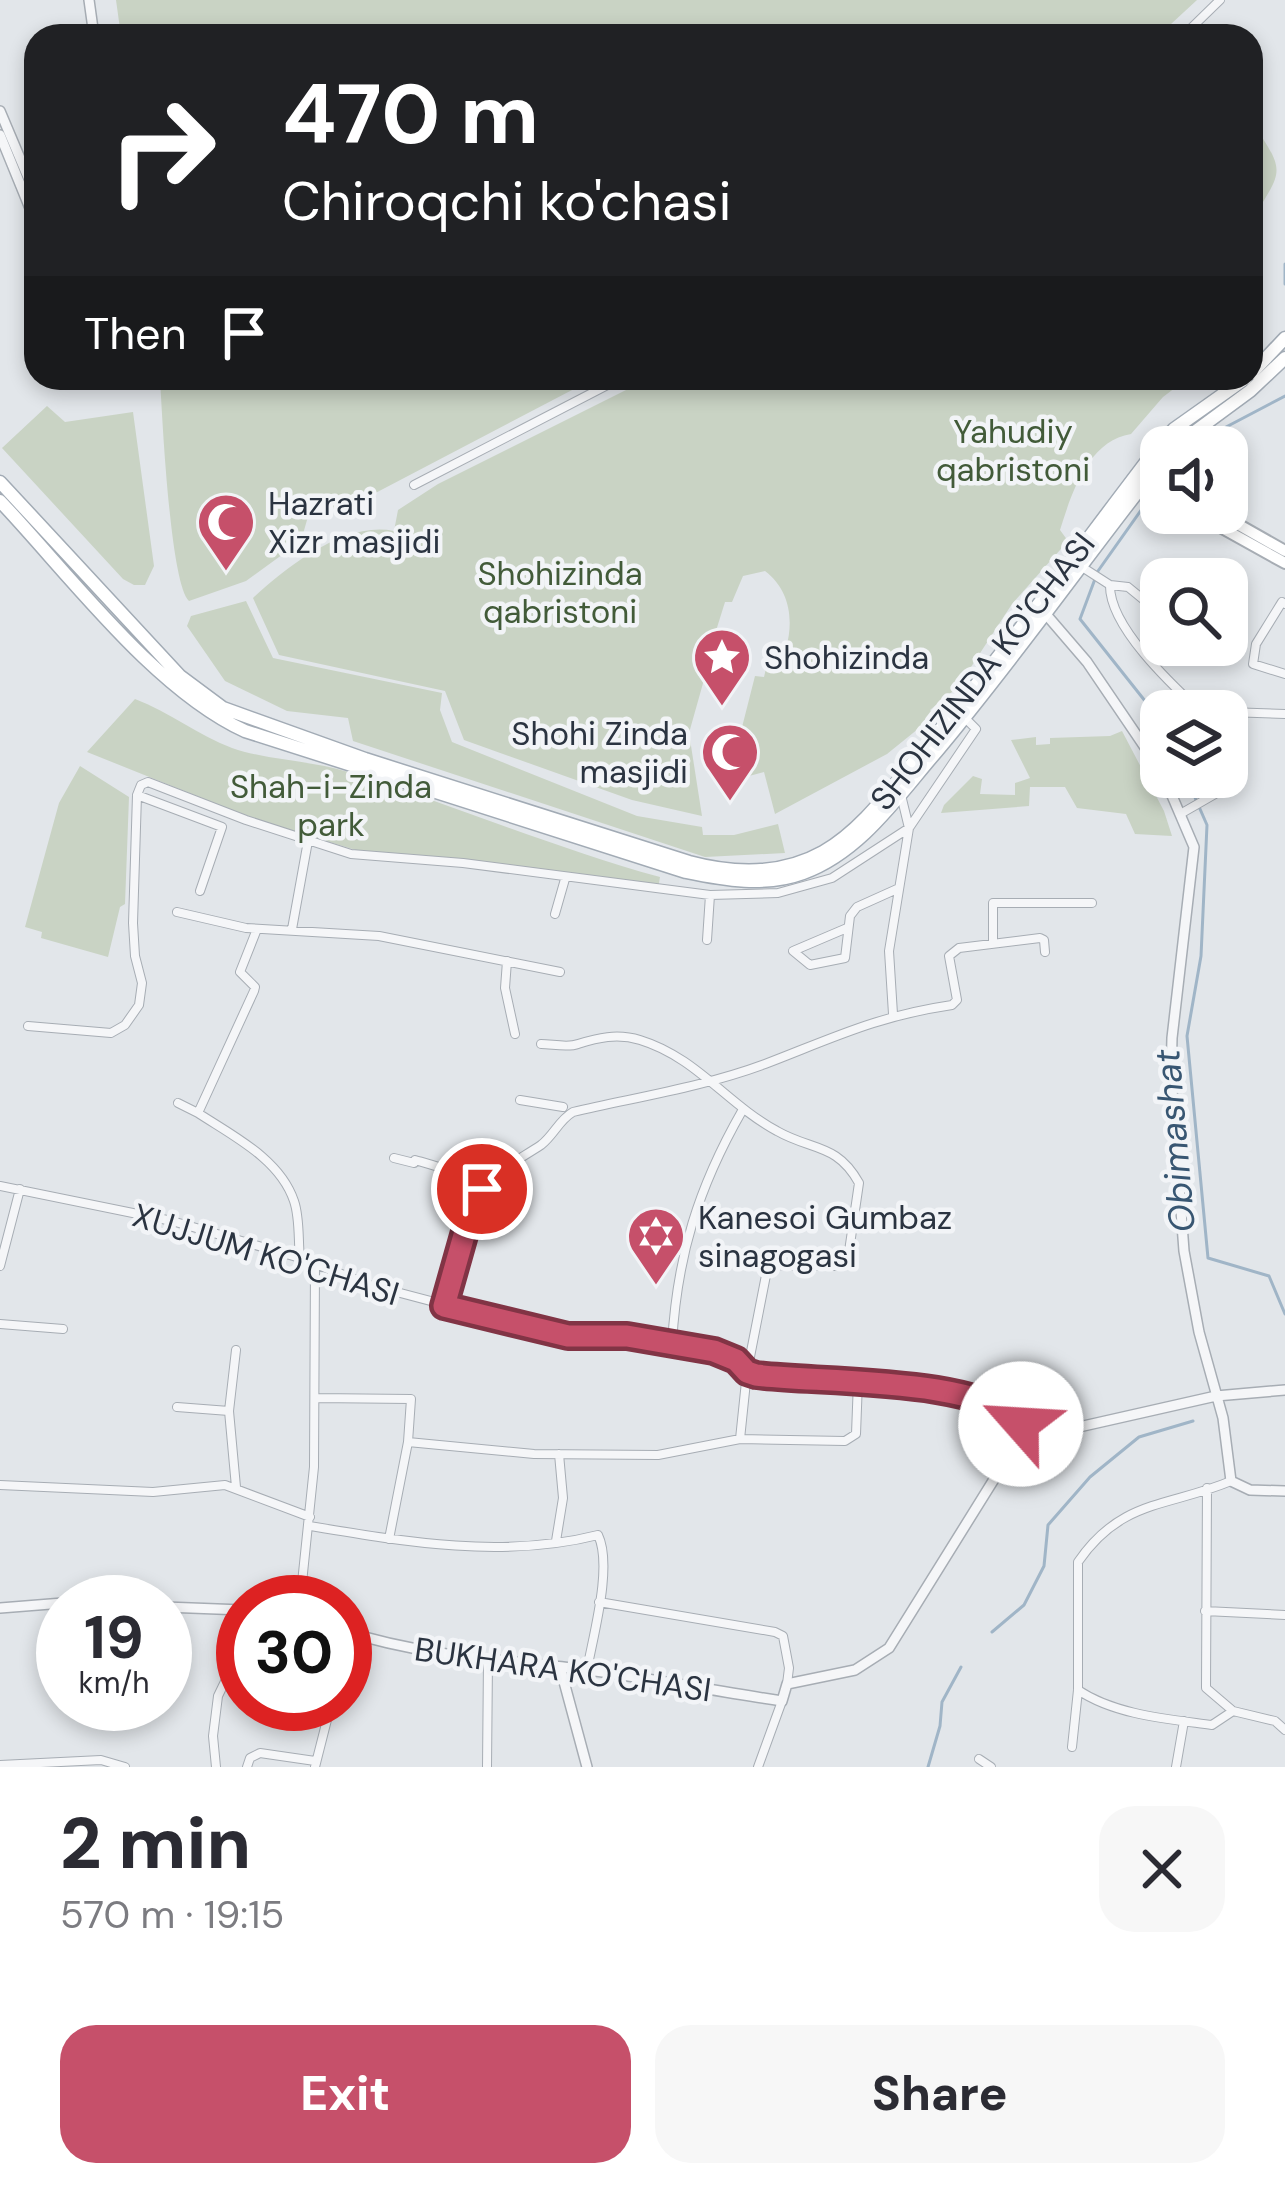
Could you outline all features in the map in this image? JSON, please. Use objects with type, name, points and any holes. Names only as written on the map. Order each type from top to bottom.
[{"type":"main road","name":"SHOHIZINDA KO'CHASI","points":[[1263,361],[1285,338]]},
{"type":"main road","points":[[1263,379],[1285,358]]},
{"type":"main road","name":"SHOHIZINDA KO'CHASI","points":[[0,501],[174,686],[218,718],[245,731],[686,872],[729,880],[775,880],[818,866],[855,842],[900,794],[964,718],[1174,430],[1229,390]]},
{"type":"main road","points":[[1202,426],[1251,390]]},
{"type":"main road","name":"SHOHIZINDA KO'CHASI","points":[[0,482],[180,676],[223,708],[364,759],[714,868],[766,870],[791,866],[848,834],[1041,609],[1086,570],[1140,480]]},
{"type":"main road","points":[[1136,484],[1140,485]]},
{"type":"main road","points":[[1136,484],[1140,487]]},
{"type":"main road","points":[[1248,530],[1285,550]]},
{"type":"main road","points":[[1233,534],[1285,563]]},
{"type":"street","points":[[1196,24],[1220,0]]},
{"type":"street","points":[[0,112],[24,168]]},
{"type":"street","points":[[0,135],[24,194]]},
{"type":"street","points":[[414,485],[598,390]]},
{"type":"street","points":[[1086,570],[1140,597]]},
{"type":"street","points":[[1107,584],[1117,614],[1178,690]]},
{"type":"street","points":[[1285,604],[1282,602],[1256,644],[1252,664],[1285,674]]},
{"type":"street","points":[[1041,609],[1088,662],[1140,741]]},
{"type":"street","points":[[1248,713],[1285,714]]},
{"type":"street","points":[[28,1026],[111,1033],[139,1006],[142,983],[134,956],[133,923],[141,784],[148,782],[351,854],[463,863],[710,895],[778,893],[832,878],[909,828],[976,729],[964,718]]},
{"type":"street","points":[[938,749],[955,760]]},
{"type":"street","points":[[893,1014],[889,951],[909,828],[900,794]]},
{"type":"street","points":[[137,795],[220,824],[222,830],[200,892]]},
{"type":"street","points":[[1174,798],[1194,847],[1171,1077],[1184,1251],[1231,1480]]},
{"type":"street","points":[[1182,813],[1208,798]]},
{"type":"street","points":[[292,929],[308,841]]},
{"type":"street","points":[[555,914],[565,879]]},
{"type":"street","points":[[847,928],[794,951],[810,965],[840,961],[849,954],[847,928],[857,907],[898,888]]},
{"type":"street","points":[[707,940],[710,895]]},
{"type":"street","points":[[993,943],[993,903],[1092,904]]},
{"type":"street","points":[[178,912],[257,929],[379,936],[560,972]]},
{"type":"street","points":[[198,1113],[254,992],[240,972],[257,929]]},
{"type":"street","points":[[444,1306],[470,1214],[482,1189],[492,1177],[545,1142],[573,1112],[763,1064],[893,1014],[956,1003],[949,956],[959,948],[1040,938],[1045,952]]},
{"type":"street","points":[[508,961],[505,988],[515,1034]]},
{"type":"street","points":[[541,1044],[574,1045],[607,1036],[639,1040],[680,1057],[711,1078],[742,1111],[791,1139],[841,1156],[859,1183],[848,1258],[836,1266],[768,1265],[747,1372],[740,1439]]},
{"type":"street","points":[[520,1100],[563,1106]]},
{"type":"street","points":[[178,1103],[235,1135],[285,1181],[296,1204],[299,1258]]},
{"type":"street","points":[[672,1344],[696,1208],[713,1160],[742,1111]]},
{"type":"street","points":[[394,1158],[418,1160],[470,1178],[482,1189]]},
{"type":"street","name":"XUJJUM KO'CHASI","points":[[0,1186],[172,1221],[444,1306],[568,1336],[627,1336],[714,1351],[736,1360],[747,1372],[910,1387],[1009,1410],[1026,1438]]},
{"type":"street","points":[[0,1266],[20,1189]]},
{"type":"street","points":[[303,1575],[315,1398],[315,1266]]},
{"type":"street","points":[[0,1324],[63,1329]]},
{"type":"street","points":[[236,1350],[229,1411],[236,1487]]},
{"type":"street","points":[[408,1442],[559,1454],[664,1454],[740,1439],[853,1439],[858,1381]]},
{"type":"street","points":[[787,1684],[855,1670],[890,1648],[1006,1460],[1026,1438],[1216,1396],[1285,1390]]},
{"type":"street","points":[[315,1398],[411,1399],[408,1442],[389,1539]]},
{"type":"street","points":[[177,1407],[229,1411]]},
{"type":"street","points":[[556,1541],[563,1498],[559,1454]]},
{"type":"street","points":[[1072,1747],[1078,1690],[1078,1562],[1126,1514],[1231,1480],[1250,1490],[1285,1491]]},
{"type":"street","points":[[0,1485],[153,1492],[236,1487],[310,1522],[389,1539],[480,1547],[548,1546],[556,1541],[600,1538],[599,1603],[587,1670]]},
{"type":"street","points":[[1207,1488],[1204,1684],[1233,1711],[1275,1721],[1285,1730]]},
{"type":"street","points":[[599,1603],[783,1636],[787,1684],[758,1767]]},
{"type":"street","points":[[0,1608],[36,1606]]},
{"type":"street","points":[[1205,1611],[1285,1615]]},
{"type":"street","name":"BUKHARA KO'CHASI","points":[[372,1640],[782,1700]]},
{"type":"street","points":[[487,1767],[488,1660]]},
{"type":"street","points":[[560,1667],[587,1767]]},
{"type":"street","points":[[1078,1690],[1094,1701],[1184,1721],[1212,1724],[1233,1711]]},
{"type":"street","points":[[216,1712],[216,1767]]},
{"type":"street","points":[[1176,1767],[1184,1721]]},
{"type":"street","points":[[247,1767],[250,1757],[260,1753],[315,1764],[324,1731]]},
{"type":"street","points":[[979,1759],[991,1767]]},
{"type":"street","points":[[0,1765],[101,1760],[125,1767]]},
{"type":"green space","points":[[116,0],[1197,0],[1171,24],[119,24]]},
{"type":"green space","points":[[1263,140],[1275,161],[1263,201]]},
{"type":"green space","points":[[161,390],[572,390],[343,510],[309,513],[301,541],[246,581],[189,601],[177,564]]},
{"type":"green space","name":"Shohizinda qabristoni","points":[[626,390],[1172,390],[1131,434],[1093,457],[1076,485],[1060,530],[1068,541],[1012,604],[958,687],[930,710],[934,716],[887,754],[775,814],[764,772],[749,776],[738,743],[755,676],[764,677],[770,652],[777,654],[779,647],[786,648],[788,637],[785,596],[765,571],[743,576],[732,602],[725,602],[715,634],[707,639],[704,654],[709,662],[689,733],[702,816],[632,800],[464,740],[445,691],[279,655],[253,598],[337,539],[375,530],[394,531],[398,510],[438,484]]},
{"type":"green space","points":[[47,406],[65,422],[133,412],[154,566],[145,585],[123,579],[2,448]]},
{"type":"green space","points":[[246,601],[273,658],[442,693],[440,710],[452,742],[637,816],[702,827],[703,835],[734,835],[778,824],[785,853],[705,857],[353,741],[348,718],[287,711],[225,681],[187,626],[191,616]]},
{"type":"green space","name":"Shah-i-Zinda park","points":[[135,699],[232,748],[334,768],[387,785],[660,877],[658,889],[359,851],[254,819],[87,752]]},
{"type":"green space","points":[[1122,731],[1140,765],[1140,798],[1157,798],[1172,836],[1135,834],[1126,814],[1077,808],[1065,787],[1030,787],[1029,806],[941,813],[973,776],[982,779],[980,794],[1015,795],[1015,783],[1030,778],[1011,740],[1036,737],[1036,745],[1050,744],[1050,738],[1110,736]]},
{"type":"green space","points":[[80,766],[129,797],[125,904],[120,907],[108,957],[41,938],[42,932],[25,927],[59,803]]},
{"type":"waterway","name":"Obimashat","points":[[1285,264],[1285,284]]},
{"type":"waterway","name":"Obimashat","points":[[1228,426],[1285,396]]},
{"type":"waterway","name":"Obimashat","points":[[1140,512],[1098,571],[1080,619],[1140,695]]},
{"type":"waterway","name":"Obimashat","points":[[1195,798],[1207,825],[1201,956],[1187,1036],[1208,1258],[1269,1276],[1285,1314]]},
{"type":"waterway","points":[[992,1632],[1024,1605],[1044,1566],[1048,1525],[1090,1477],[1139,1437],[1193,1421]]},
{"type":"waterway","points":[[928,1767],[942,1702],[961,1667]]},
{"type":"place","name":"Hazrati Xizr masjidi","points":[[226,573]]},
{"type":"place","name":"Shohizinda","points":[[722,708]]},
{"type":"place","name":"Shohi Zinda masjidi","points":[[730,803]]},
{"type":"place","name":"Kanesoi Gumbaz sinagogasi","points":[[656,1287]]},
{"type":"route","points":[[482,1189],[470,1214],[444,1306],[568,1336],[627,1336],[714,1351],[756,1375],[858,1381],[978,1400],[1009,1410],[1021,1424]]},
{"type":"park label","name":"Yahudiy qabristoni","points":[[1013,450]]}]
